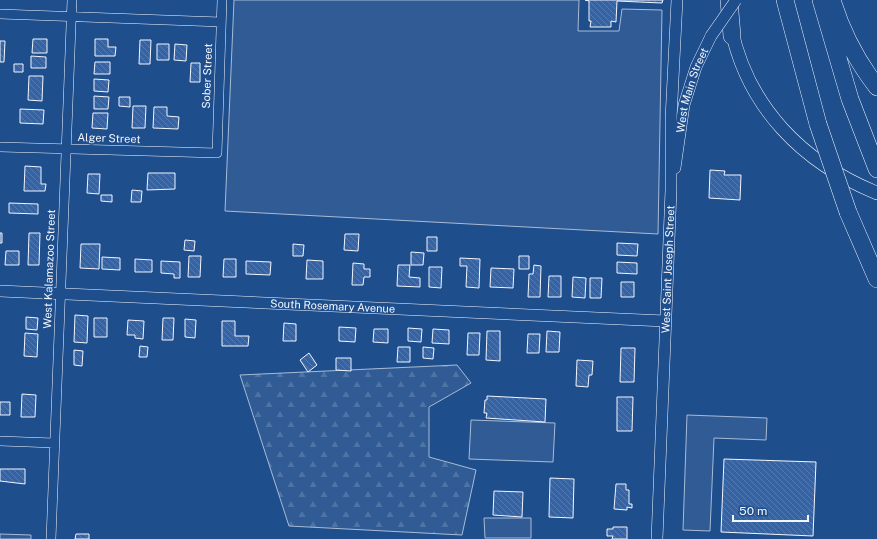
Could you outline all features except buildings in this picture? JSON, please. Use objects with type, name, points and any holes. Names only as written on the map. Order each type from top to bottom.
[{"type":"highway","points":[[729,0],[732,36]]},
{"type":"highway","points":[[785,0],[818,124],[848,212],[877,279]]},
{"type":"highway","points":[[821,0],[839,66],[877,169]]},
{"type":"highway","points":[[832,0],[843,32],[852,51],[877,87]]},
{"type":"main road","points":[[725,0],[732,36],[740,61],[752,87],[766,109],[786,134],[811,157],[848,179],[877,193]]},
{"type":"street","name":"West Kalamazoo Street","points":[[51,539],[72,0]]},
{"type":"street","name":"Sober Street","points":[[217,153],[222,0]]},
{"type":"street","name":"West Saint Joseph Street","points":[[656,539],[671,190],[671,119],[677,0]]},
{"type":"street","name":"West Main Street","points":[[671,190],[684,105],[696,67],[711,36],[736,0]]},
{"type":"street","points":[[0,14],[221,22]]},
{"type":"street","name":"Alger Street","points":[[0,147],[217,153]]},
{"type":"street","name":"South Rosemary Avenue","points":[[0,291],[665,321]]},
{"type":"street","points":[[0,441],[54,443]]},
{"type":"green space","points":[[457,365],[471,383],[429,407],[429,457],[476,470],[462,535],[289,526],[240,375]]},
{"type":"shaded area","points":[[234,0],[579,0],[578,31],[619,31],[622,9],[662,10],[658,234],[225,211]]},
{"type":"shaded area","points":[[687,415],[767,418],[766,440],[714,438],[710,531],[683,530]]},
{"type":"shaded area","points":[[471,420],[555,423],[553,462],[469,459]]},
{"type":"shaded area","points":[[484,518],[531,518],[531,538],[485,538]]},
{"type":"shaded area","points":[[0,534],[31,535],[31,539],[0,539]]}]
